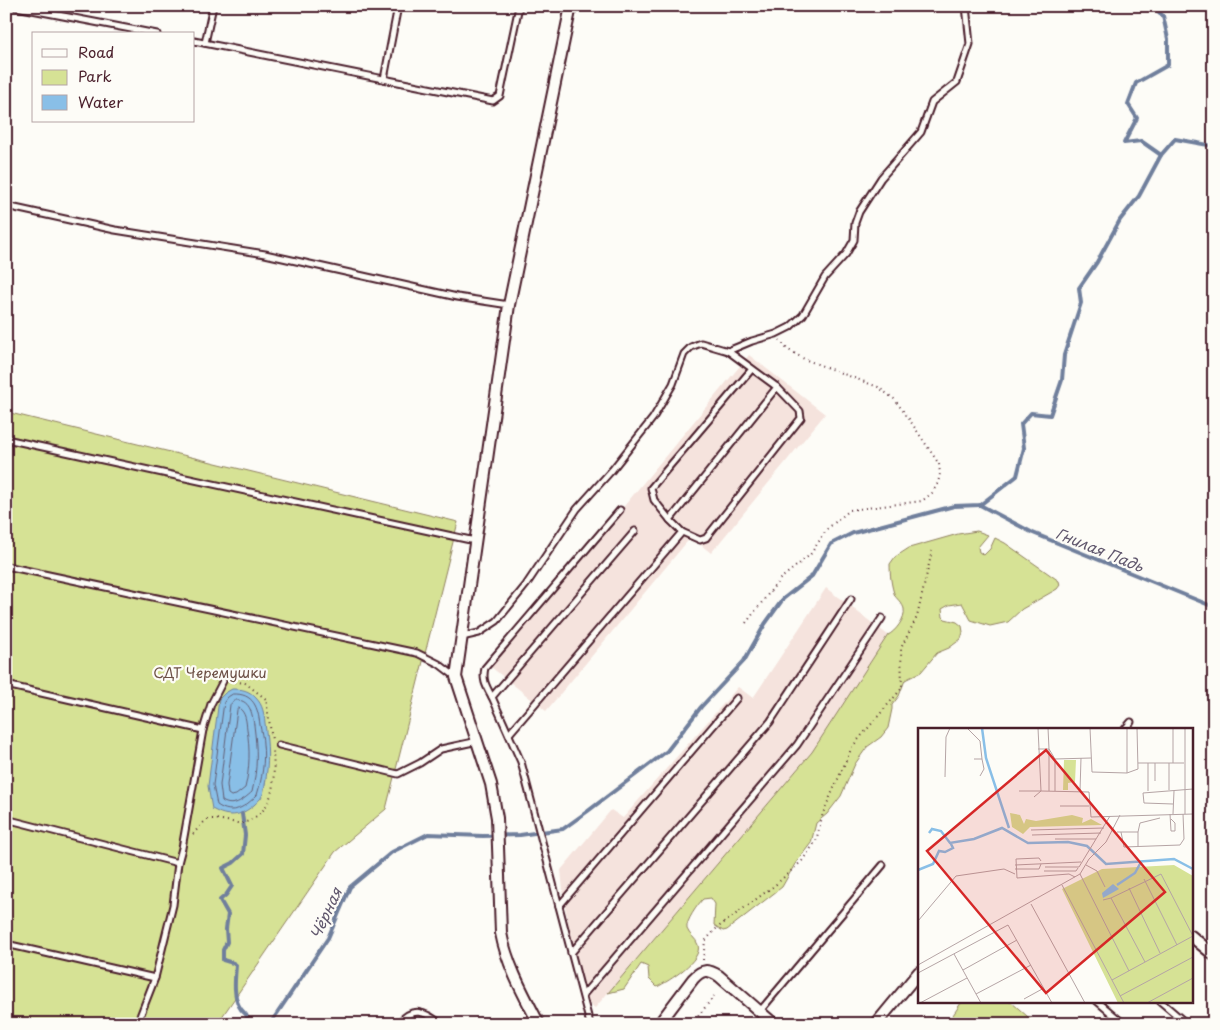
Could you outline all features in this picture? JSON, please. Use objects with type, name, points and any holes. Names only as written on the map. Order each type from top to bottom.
[{"type":"street","points":[[539,1024],[517,981],[502,942],[500,933],[497,818],[492,784],[456,677],[510,305],[572,6]]},
{"type":"street","points":[[1192,937],[1214,954]]},
{"type":"street","points":[[659,1024],[693,979],[705,971],[713,972],[719,976],[774,1024]]},
{"type":"street","points":[[876,1024],[918,973]]},
{"type":"lane","points":[[11,6],[147,32]]},
{"type":"lane","points":[[205,43],[213,6]]},
{"type":"lane","points":[[384,79],[398,6]]},
{"type":"lane","points":[[195,40],[493,101],[500,96],[519,6]]},
{"type":"lane","points":[[728,351],[790,327],[803,315],[825,277],[846,254],[854,240],[855,223],[859,212],[882,178],[921,132],[932,102],[957,82],[970,44],[966,6]]},
{"type":"lane","points":[[6,206],[115,230],[265,254],[457,297],[510,305]]},
{"type":"lane","points":[[462,637],[479,633],[497,621],[526,585],[577,509],[612,470],[654,418],[673,384],[684,354],[692,347],[701,343],[728,351],[777,387],[800,411],[801,418],[706,538],[700,540],[682,532],[654,500],[651,488],[752,369]]},
{"type":"lane","points":[[670,520],[777,387]]},
{"type":"lane","points":[[6,439],[475,541]]},
{"type":"lane","points":[[590,1024],[521,762],[484,682],[483,675],[485,668],[620,510]]},
{"type":"lane","points":[[492,697],[636,531]]},
{"type":"lane","points":[[509,734],[682,532]]},
{"type":"lane","points":[[6,566],[416,653],[439,664],[456,677]]},
{"type":"lane","points":[[572,953],[770,722],[851,599]]},
{"type":"lane","points":[[583,995],[797,745],[882,618]]},
{"type":"lane","points":[[137,1024],[154,978],[173,905],[178,863],[203,730],[211,704],[223,680]]},
{"type":"lane","points":[[6,685],[203,730]]},
{"type":"lane","points":[[559,906],[737,698]]},
{"type":"lane","points":[[1126,728],[1131,722]]},
{"type":"lane","points":[[279,746],[398,774],[420,763],[441,749],[478,741]]},
{"type":"lane","points":[[6,819],[178,863]]},
{"type":"lane","points":[[760,1011],[883,865]]},
{"type":"lane","points":[[6,944],[154,978]]},
{"type":"lane","points":[[1098,1002],[1124,1024]]},
{"type":"lane","points":[[1161,1002],[1186,1024]]},
{"type":"lane","points":[[398,1024],[403,1017],[415,1012],[424,1012],[441,1024]]},
{"type":"path","points":[[746,623],[779,580],[810,555],[827,529],[850,510],[922,501],[932,493],[938,483],[940,474],[939,464],[894,400],[878,387],[804,358],[787,349],[776,334]]},
{"type":"path","points":[[705,971],[703,959],[705,941],[717,928],[774,886],[802,861],[816,841],[823,814],[852,747],[902,688],[901,648],[917,617],[932,551]]},
{"type":"path","points":[[182,848],[207,820],[246,823],[258,816],[268,804],[274,780],[273,746],[266,699],[245,683],[223,680]]},
{"type":"path","points":[[692,1024],[714,996]]},
{"type":"shaded area","points":[[749,355],[825,414],[711,553],[691,537],[546,711],[491,667]]},
{"type":"shaded area","points":[[826,588],[888,635],[812,752],[595,1008],[583,998],[564,901],[561,870],[611,810],[623,818],[738,687],[753,698]]},
{"type":"green space","name":"СДТ Черемушки","points":[[6,412],[458,522],[386,809],[335,852],[217,1024],[6,1024]]},
{"type":"green space","points":[[977,531],[988,535],[978,547],[979,552],[984,555],[990,549],[995,538],[1059,581],[1060,585],[1057,589],[1022,609],[1008,622],[990,626],[971,620],[962,603],[949,605],[942,609],[945,619],[957,622],[962,626],[961,639],[949,648],[937,653],[921,672],[905,680],[899,696],[892,705],[888,728],[881,737],[867,747],[855,764],[841,796],[827,814],[816,823],[811,843],[795,864],[782,887],[727,930],[723,931],[714,925],[715,904],[711,898],[703,899],[692,913],[687,926],[688,931],[696,940],[698,951],[684,969],[657,987],[649,979],[648,967],[641,964],[624,989],[608,993],[812,752],[888,635],[899,624],[904,609],[895,596],[890,572],[890,564],[895,557],[909,548],[958,534]]},
{"type":"green space","points":[[1011,1002],[1036,1024],[947,1024],[961,1003]]},
{"type":"water","points":[[232,689],[242,690],[253,695],[263,710],[268,761],[265,785],[261,798],[244,812],[229,815],[212,809],[208,786],[219,699]]},
{"type":"waterway","points":[[1153,6],[1163,16],[1168,39],[1168,65],[1136,83],[1128,104],[1137,118],[1124,143],[1141,141],[1161,155]]},
{"type":"waterway","name":"Чёрная","points":[[270,1024],[328,938],[350,887],[392,852],[428,834],[520,835],[563,829],[667,751],[701,707],[744,661],[765,624],[783,599],[812,576],[831,544],[853,533],[954,506],[980,505],[1017,476],[1024,448],[1021,424],[1031,413],[1050,415],[1062,380],[1064,355],[1081,303],[1079,288],[1097,262],[1120,220],[1139,196],[1161,155],[1175,139],[1214,146]]},
{"type":"waterway","name":"Гнилая Падь","points":[[980,505],[1033,533],[1214,607]]},
{"type":"waterway","points":[[242,814],[245,835],[243,854],[233,863],[223,868],[232,886],[220,900],[228,914],[227,942],[223,950],[223,960],[236,965],[236,996],[239,1006],[247,1017],[248,1024]]}]
